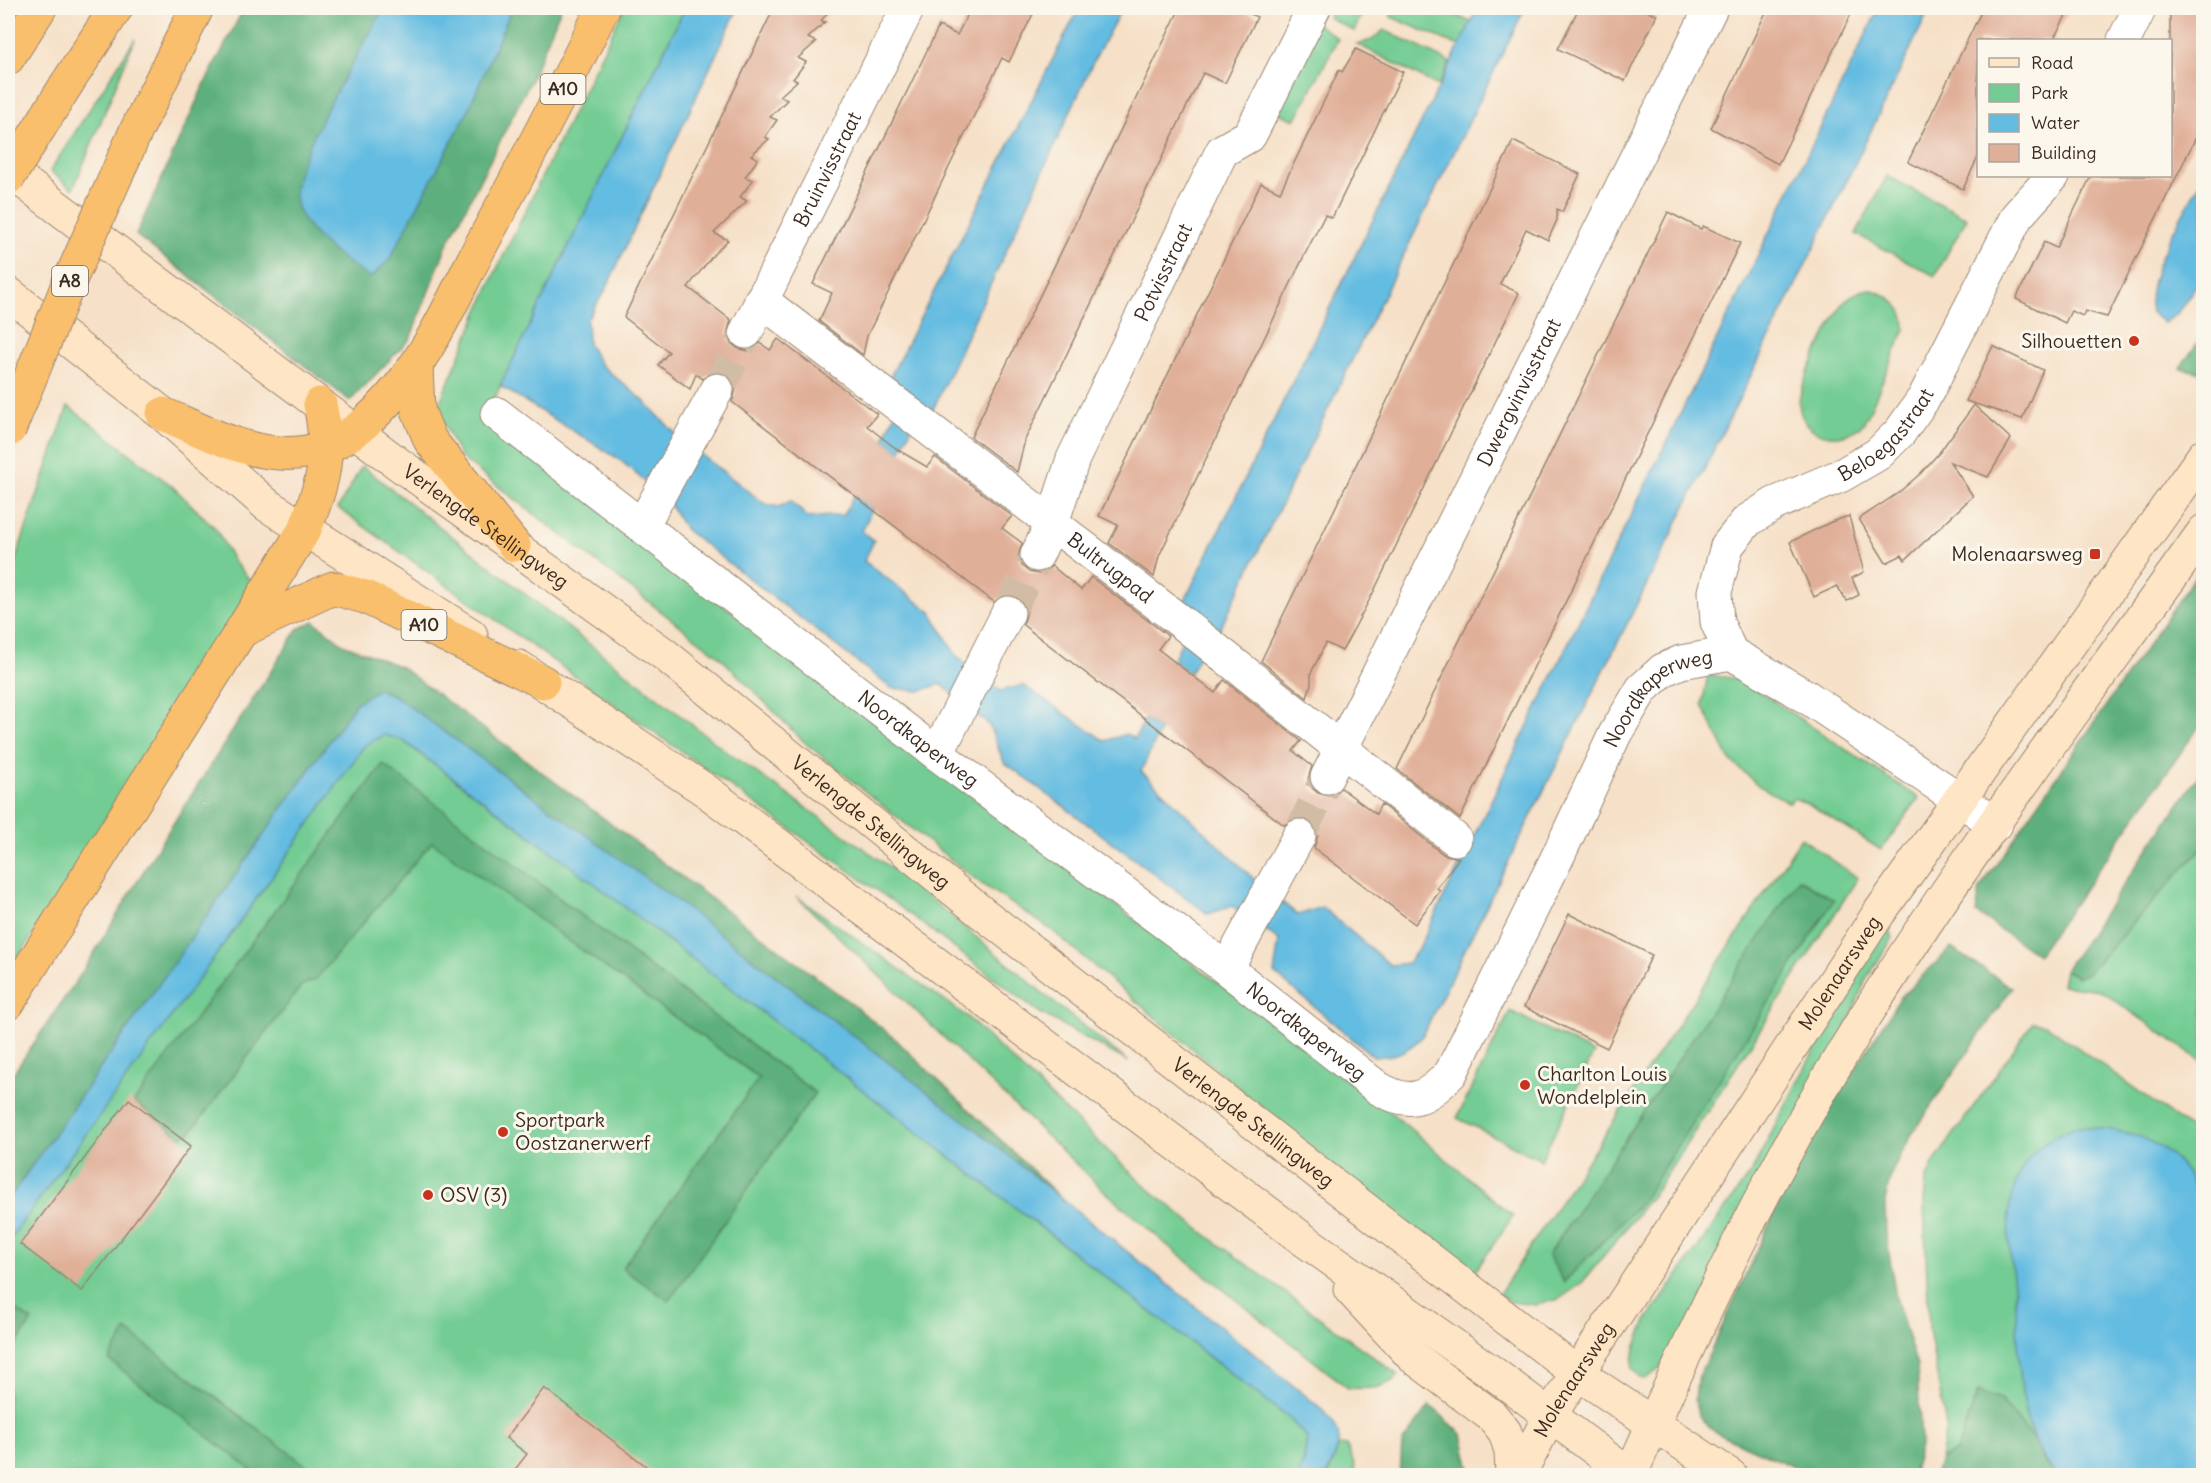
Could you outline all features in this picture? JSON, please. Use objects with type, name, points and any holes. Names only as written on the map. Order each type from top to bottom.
[{"type":"highway","points":[[12,50],[40,8]]},
{"type":"highway","points":[[8,178],[116,8]]},
{"type":"highway","name":"A8","points":[[8,433],[67,287],[135,133],[197,8]]},
{"type":"highway","name":"A10","points":[[164,414],[255,450],[286,454],[309,452],[356,431],[380,410],[416,366],[522,169],[603,8]]},
{"type":"highway","points":[[416,366],[418,410],[430,440],[514,544]]},
{"type":"highway","points":[[8,1003],[305,529],[324,479],[326,436],[320,404]]},
{"type":"highway","name":"A10","points":[[243,630],[333,588],[365,597],[543,682]]},
{"type":"main road","name":"Verlengde Stellingweg","points":[[8,170],[356,431],[664,654],[981,912],[1577,1373],[1731,1476]]},
{"type":"main road","points":[[8,293],[164,414],[267,505],[543,682],[705,790],[1304,1240],[1550,1415],[1630,1475],[1683,1352],[1767,1187],[1863,1018],[1996,824],[2204,531]]},
{"type":"main road","name":"Molenaarsweg","points":[[1519,1476],[1550,1415],[1879,913],[2204,455]]},
{"type":"main road","points":[[1304,1240],[1412,1356],[1493,1417],[1505,1432],[1511,1451],[1512,1476]]},
{"type":"street","name":"Bruinvisstraat","points":[[746,332],[908,8]]},
{"type":"street","name":"Potvisstraat","points":[[1037,555],[1052,524],[1072,459],[1222,151],[1250,135],[1314,8]]},
{"type":"street","name":"Dwergvinvisstraat","points":[[1333,763],[1711,8]]},
{"type":"street","points":[[2124,39],[2140,8]]},
{"type":"street","name":"Beloegastraat","points":[[1731,653],[1717,622],[1715,592],[1727,546],[1747,521],[1774,504],[1851,470],[1878,454],[1900,432],[1924,398],[2018,216],[2052,177]]},
{"type":"street","name":"Bultrugpad","points":[[762,300],[1212,646],[1333,763],[1455,839]]},
{"type":"street","points":[[649,515],[717,390]]},
{"type":"street","name":"Noordkaperweg","points":[[497,414],[649,515],[937,754],[1227,969],[1391,1096],[1408,1099],[1425,1097],[1451,1073],[1558,856],[1615,734],[1642,689],[1663,670],[1681,662],[1731,653],[1807,697],[1996,824]]},
{"type":"street","points":[[937,754],[1008,613]]},
{"type":"street","points":[[1227,969],[1299,836]]},
{"type":"green space","points":[[244,8],[384,8],[305,158],[370,278],[389,259],[466,115],[512,8],[561,8],[531,80],[446,247],[410,339],[350,401],[136,235],[202,89]]},
{"type":"green space","points":[[624,8],[685,8],[484,420],[946,777],[1360,1090],[1374,1098],[1513,1216],[1472,1276],[1419,1240],[1049,928],[983,885],[803,741],[719,656],[460,457],[437,409],[495,273]]},
{"type":"green space","points":[[1333,8],[1365,8],[1354,31],[1328,17]]},
{"type":"green space","points":[[1392,8],[1440,8],[1471,22],[1459,46],[1391,17]]},
{"type":"green space","points":[[1316,23],[1338,39],[1295,120],[1271,110]]},
{"type":"green space","points":[[1384,30],[1450,62],[1438,86],[1357,44],[1372,40]]},
{"type":"green space","points":[[135,39],[73,189],[50,171]]},
{"type":"green space","points":[[1887,176],[1967,218],[1935,276],[1856,234]]},
{"type":"green space","points":[[1870,289],[1884,295],[1900,308],[1905,321],[1905,329],[1864,422],[1856,430],[1846,435],[1825,435],[1808,425],[1802,416],[1799,404],[1800,395],[1818,351],[1840,308],[1851,296]]},
{"type":"green space","points":[[2203,335],[2203,373],[2180,368]]},
{"type":"green space","points":[[68,406],[172,486],[216,529],[234,562],[254,584],[8,974],[8,581]]},
{"type":"green space","points":[[362,466],[727,752],[907,879],[1057,1005],[1129,1062],[1039,1012],[896,904],[338,508]]},
{"type":"green space","points":[[2203,565],[2203,721],[2038,955],[1976,913],[1980,888]]},
{"type":"green space","points":[[314,621],[343,644],[401,667],[848,1001],[893,1037],[1081,1217],[913,1082],[742,951],[395,696],[378,689],[356,703],[8,1200],[8,1081],[85,968],[160,844],[298,629]]},
{"type":"green space","points":[[1708,675],[1740,679],[1919,798],[1881,850],[1809,804],[1793,798],[1790,803],[1759,786],[1729,759],[1702,705]]},
{"type":"green space","name":"Sportpark Oostzanerwerf","points":[[384,735],[402,740],[599,887],[1290,1419],[1307,1438],[1304,1461],[1298,1476],[8,1476],[8,1242],[365,744]]},
{"type":"green space","points":[[383,764],[815,1093],[669,1301],[622,1268],[759,1078],[432,842],[315,980],[302,985],[190,1133],[181,1137],[134,1102]]},
{"type":"green space","points":[[2203,769],[2203,847],[2087,974],[2078,977],[2065,970]]},
{"type":"green space","points":[[1801,838],[1858,878],[1658,1188],[1581,1284],[1559,1299],[1536,1305],[1510,1302],[1499,1294]]},
{"type":"green space","points":[[2203,847],[2203,1062],[2100,990],[2062,985],[2065,970],[2078,977]]},
{"type":"green space","points":[[1799,879],[1834,900],[1643,1200],[1564,1282],[1548,1255]]},
{"type":"green space","points":[[796,896],[966,1016],[1145,1186],[1205,1234],[1398,1375],[1382,1386],[1348,1388],[1167,1245],[1101,1188]]},
{"type":"green space","points":[[1884,929],[1888,930],[1893,938],[1866,979],[1844,1035],[1675,1349],[1647,1379],[1640,1378],[1632,1368],[1635,1348],[1646,1321],[1751,1172],[1859,964]]},
{"type":"green space","points":[[1951,948],[2012,988],[1913,1132],[1891,1174],[1885,1201],[1886,1234],[1896,1298],[1917,1366],[1921,1443],[1912,1475],[1812,1475],[1715,1432],[1700,1418],[1695,1400],[1697,1381],[1786,1187],[1830,1108],[1900,998]]},
{"type":"green space","name":"Charlton Louis Wondelplein","points":[[1510,1011],[1594,1053],[1541,1160],[1457,1118]]},
{"type":"green space","points":[[2033,1022],[2045,1024],[2203,1138],[2203,1214],[2199,1197],[2015,1293],[2025,1412],[2036,1443],[2001,1400],[1957,1451],[1940,1459],[1946,1427],[1929,1330],[1924,1203],[1926,1180],[1934,1162]]},
{"type":"green space","points":[[8,1304],[32,1321],[8,1356]]},
{"type":"green space","points":[[126,1330],[319,1475],[258,1475],[109,1360]]},
{"type":"green space","points":[[1978,1392],[2001,1400],[2036,1443],[2044,1461],[2057,1475],[1935,1476],[1940,1459],[1957,1451]]},
{"type":"green space","points":[[1430,1405],[1462,1434],[1471,1475],[1400,1475],[1402,1443]]},
{"type":"green space","points":[[1339,1445],[1347,1446],[1355,1467],[1353,1475],[1328,1476]]},
{"type":"water","points":[[384,8],[512,8],[466,115],[389,260],[370,278],[331,250],[314,233],[299,212],[295,194],[307,151]]},
{"type":"water","points":[[685,8],[738,8],[605,291],[587,319],[588,344],[601,365],[644,401],[681,439],[765,504],[779,507],[791,501],[808,518],[843,515],[855,494],[873,507],[862,531],[874,541],[864,561],[931,612],[956,655],[1001,691],[1023,685],[1105,741],[1126,734],[1135,739],[1145,719],[1160,731],[1141,771],[1256,881],[1298,915],[1322,907],[1390,965],[1408,963],[1419,948],[1879,8],[1930,8],[1805,266],[1422,1037],[1411,1047],[1389,1056],[1374,1057],[1274,973],[1279,940],[1232,906],[1208,914],[1004,762],[989,725],[941,684],[920,691],[891,688],[685,529],[667,501],[619,459],[500,386]]},
{"type":"water","points":[[1079,8],[1122,8],[1094,60],[930,416],[920,410],[900,452],[884,439],[903,396],[886,385]]},
{"type":"water","points":[[1478,8],[1525,8],[1218,633],[1213,630],[1190,673],[1173,661],[1192,619],[1179,612]]},
{"type":"water","points":[[2203,177],[2203,275],[2177,314],[2164,323],[2151,312],[2150,296],[2153,279],[2159,261]]},
{"type":"water","points":[[378,689],[395,696],[676,900],[978,1131],[1322,1409],[1335,1426],[1339,1440],[1327,1475],[1298,1475],[1304,1461],[1307,1438],[1290,1419],[599,887],[402,740],[384,735],[365,745],[8,1242],[8,1200],[356,703]]},
{"type":"water","points":[[2073,1127],[2119,1131],[2139,1136],[2172,1156],[2185,1171],[2196,1190],[2204,1214],[2203,1475],[2057,1475],[2041,1454],[2030,1429],[2021,1382],[2008,1225],[2009,1210],[2020,1172],[2031,1155],[2054,1136]]},
{"type":"building","points":[[774,8],[831,8],[821,21],[825,22],[808,38],[816,42],[798,58],[806,62],[793,79],[797,81],[780,96],[787,100],[770,117],[777,120],[765,137],[769,139],[751,155],[758,159],[745,177],[753,180],[740,197],[747,201],[714,233],[728,240],[688,287],[731,320],[727,334],[730,342],[737,348],[748,351],[760,343],[770,350],[778,339],[877,414],[867,426],[898,450],[927,467],[935,457],[1012,516],[1002,528],[1022,543],[1018,557],[1022,566],[1029,572],[1039,574],[1052,566],[1081,590],[1091,577],[1168,636],[1158,649],[1215,693],[1224,680],[1301,741],[1293,751],[1312,766],[1308,779],[1312,788],[1318,793],[1329,796],[1341,788],[1376,814],[1381,804],[1443,854],[1459,858],[1437,888],[1440,891],[1415,924],[1314,848],[1318,835],[1315,826],[1308,820],[1298,817],[1284,825],[1023,625],[1027,611],[1023,602],[1017,597],[1006,594],[994,602],[732,402],[736,389],[733,380],[727,374],[716,371],[703,379],[696,374],[690,389],[658,365],[669,352],[624,317]]},
{"type":"building","points":[[971,8],[1036,8],[1009,62],[1002,58],[867,336],[863,355],[819,321],[832,293],[813,284],[939,26],[957,35]]},
{"type":"building","points":[[1180,8],[1238,8],[1257,17],[1225,83],[1203,73],[1025,440],[1017,472],[971,437]]},
{"type":"building","points":[[1579,8],[1641,8],[1657,15],[1625,81],[1558,49]]},
{"type":"building","points":[[1768,8],[1854,8],[1778,164],[1711,128]]},
{"type":"building","points":[[1983,8],[2070,8],[2054,39],[1977,39],[1977,159],[1963,189],[1908,162]]},
{"type":"building","points":[[2170,8],[2204,8],[2204,121],[2107,317],[2085,311],[2083,316],[2071,311],[2065,323],[2016,299],[2044,242],[2056,248],[2091,177],[2172,177],[2172,39],[2170,39]]},
{"type":"building","points":[[1356,49],[1403,72],[1332,218],[1325,215],[1304,256],[1159,556],[1154,577],[1109,543],[1118,525],[1099,516],[1261,183],[1280,192],[1339,70],[1342,72]]},
{"type":"building","points":[[1513,141],[1580,174],[1562,212],[1557,209],[1557,220],[1548,240],[1526,229],[1500,284],[1519,293],[1373,593],[1342,651],[1326,643],[1311,673],[1307,698],[1261,661]]},
{"type":"building","points":[[1668,212],[1701,229],[1703,226],[1740,243],[1460,819],[1397,769]]},
{"type":"building","points":[[1993,346],[2043,370],[2022,419],[1966,401]]},
{"type":"building","points":[[1974,405],[2011,439],[1988,477],[1950,462],[1973,496],[1905,560],[1902,555],[1886,563],[1859,519],[1898,493],[1920,474],[1939,453]]},
{"type":"building","points":[[1849,516],[1864,572],[1852,578],[1859,595],[1847,601],[1837,586],[1814,597],[1790,542]]},
{"type":"building","points":[[1569,914],[1652,955],[1607,1048],[1524,1007]]},
{"type":"building","points":[[129,1099],[191,1146],[82,1291],[20,1244]]},
{"type":"building","points":[[544,1388],[659,1476],[510,1476],[527,1454],[506,1438]]},
{"type":"tunnel","points":[[717,390],[746,332]]},
{"type":"tunnel","points":[[1008,613],[1037,555]]},
{"type":"tunnel","points":[[1299,836],[1327,777]]},
{"type":"place","name":"Silhouetten","points":[[2134,341]]},
{"type":"place","name":"Molenaarsweg","points":[[2095,554]]},
{"type":"place","name":"Charlton Louis Wondelplein","points":[[1525,1085]]},
{"type":"place","name":"Sportpark Oostzanerwerf","points":[[503,1132]]},
{"type":"place","name":"OSV (3)","points":[[428,1195]]}]
